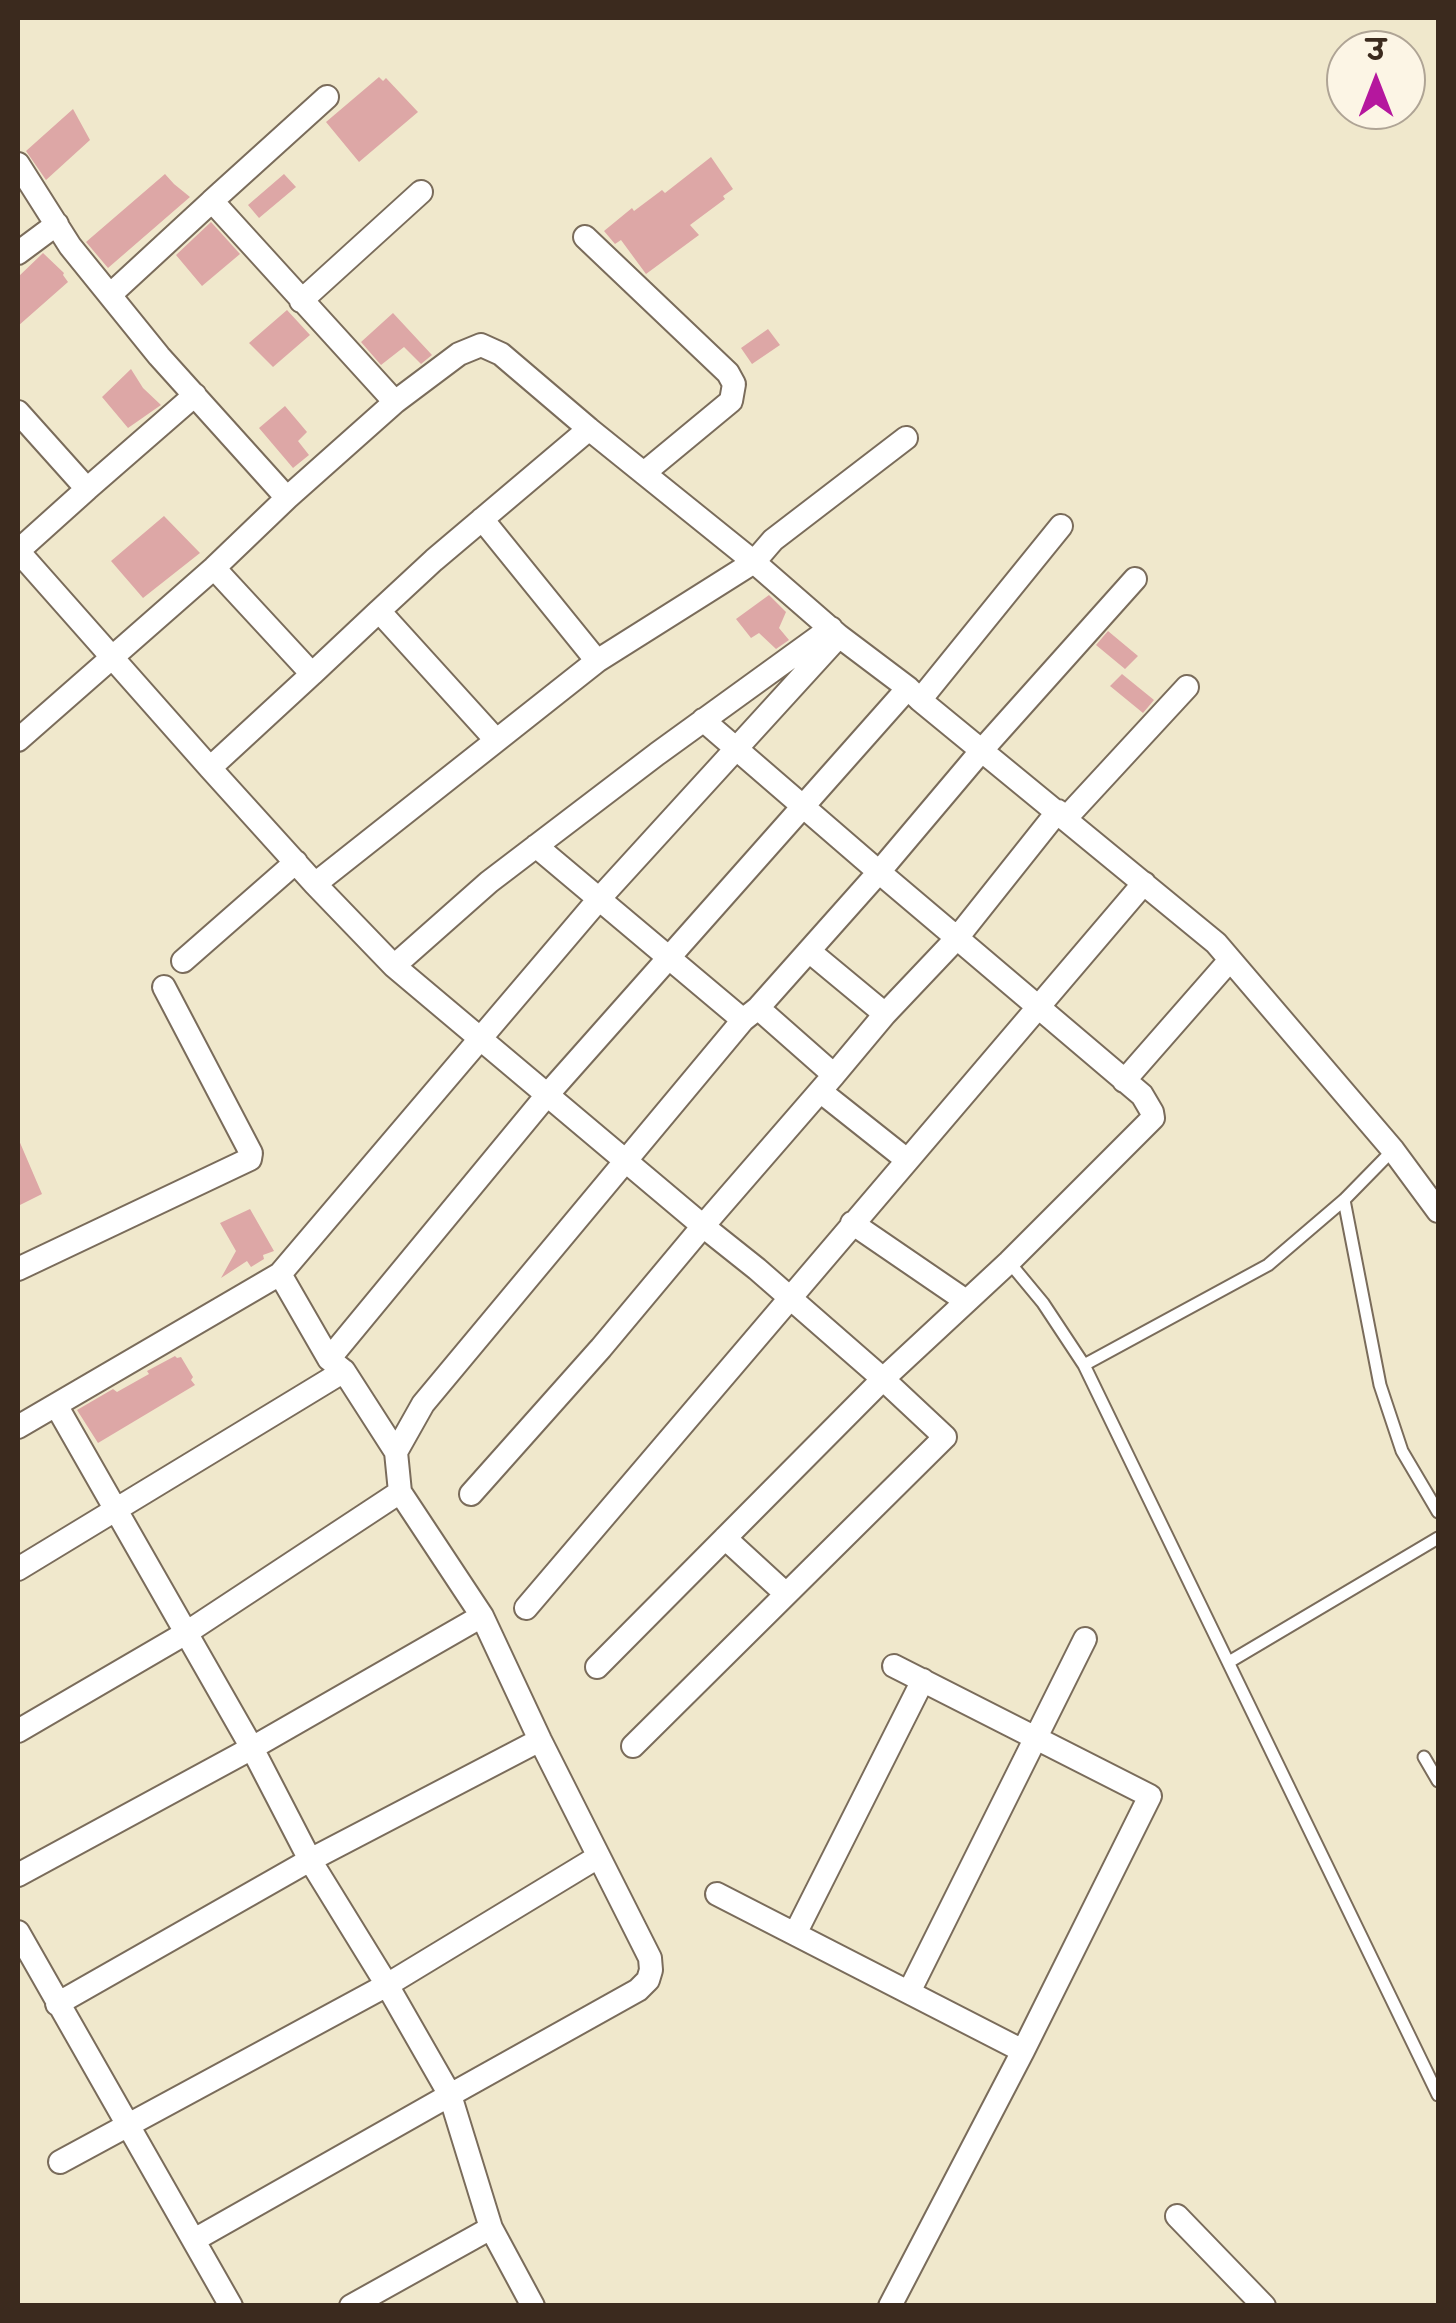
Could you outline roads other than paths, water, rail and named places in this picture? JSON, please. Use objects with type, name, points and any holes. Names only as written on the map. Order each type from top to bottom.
[{"type":"street","points":[[110,295],[328,97]]},
{"type":"street","points":[[18,164],[70,246],[159,356],[287,498]]},
{"type":"street","points":[[301,301],[420,192]]},
{"type":"street","points":[[212,201],[395,402]]},
{"type":"street","points":[[18,254],[57,224]]},
{"type":"street","points":[[584,237],[728,373],[734,384],[731,401],[644,473]]},
{"type":"street","points":[[18,740],[395,402],[459,354],[481,345],[500,354],[1216,942],[1393,1150],[1438,1211]]},
{"type":"street","points":[[194,394],[18,551],[315,884],[394,966],[789,1297],[944,1437],[632,1746]]},
{"type":"street","points":[[18,412],[86,489]]},
{"type":"street","points":[[210,768],[379,611],[589,429]]},
{"type":"street","points":[[315,884],[597,661],[754,562],[773,540],[906,438]]},
{"type":"street","points":[[482,520],[597,661]]},
{"type":"street","points":[[18,1569],[336,1365],[547,1096],[802,805],[914,694],[1061,526]]},
{"type":"street","points":[[214,568],[312,674]]},
{"type":"street","points":[[396,1452],[423,1404],[750,1014],[1135,579]]},
{"type":"street","points":[[379,611],[496,740]]},
{"type":"street","points":[[394,966],[536,846],[703,720],[835,632]]},
{"type":"street","points":[[18,1426],[280,1274],[600,899],[835,632]]},
{"type":"street","points":[[471,1494],[1062,815],[1187,687]]},
{"type":"street","points":[[597,1666],[883,1379],[1009,1262],[1151,1121],[1152,1112],[1142,1096],[703,720]]},
{"type":"street","points":[[536,846],[669,956],[750,1014],[907,1160]]},
{"type":"street","points":[[183,962],[296,862]]},
{"type":"street","points":[[526,1608],[1144,882]]},
{"type":"street","points":[[809,951],[886,1014]]},
{"type":"street","points":[[1124,1081],[1230,960]]},
{"type":"street","points":[[18,1268],[250,1159],[251,1153],[164,987]]},
{"type":"street","points":[[852,1223],[966,1301]]},
{"type":"street","points":[[194,2240],[638,1990],[651,1970],[646,1946],[598,1857],[482,1616],[400,1492],[396,1452],[280,1274]]},
{"type":"street","points":[[56,1405],[252,1748],[310,1860],[450,2095],[491,2228],[533,2306]]},
{"type":"street","points":[[18,1731],[186,1633],[400,1492]]},
{"type":"street","points":[[725,1538],[786,1594]]},
{"type":"street","points":[[18,1875],[252,1748],[482,1616]]},
{"type":"street","points":[[909,1992],[1085,1639]]},
{"type":"street","points":[[890,2306],[1150,1796],[894,1666]]},
{"type":"street","points":[[795,1934],[923,1680]]},
{"type":"street","points":[[57,2004],[310,1860],[540,1740]]},
{"type":"street","points":[[60,2162],[387,1985],[598,1857]]},
{"type":"street","points":[[717,1894],[1023,2051]]},
{"type":"street","points":[[18,1932],[26,1964],[57,2004],[129,2124],[194,2240],[220,2302]]},
{"type":"street","points":[[1176,2216],[1264,2306]]},
{"type":"street","points":[[351,2306],[491,2228]]},
{"type":"lane","points":[[1084,1365],[1268,1265],[1344,1200],[1393,1150]]},
{"type":"lane","points":[[1344,1200],[1380,1385],[1402,1451],[1438,1512]]},
{"type":"lane","points":[[1009,1262],[1044,1303],[1084,1365],[1438,2095]]},
{"type":"lane","points":[[1228,1662],[1438,1538]]},
{"type":"lane","points":[[1424,1756],[1438,1782]]}]
